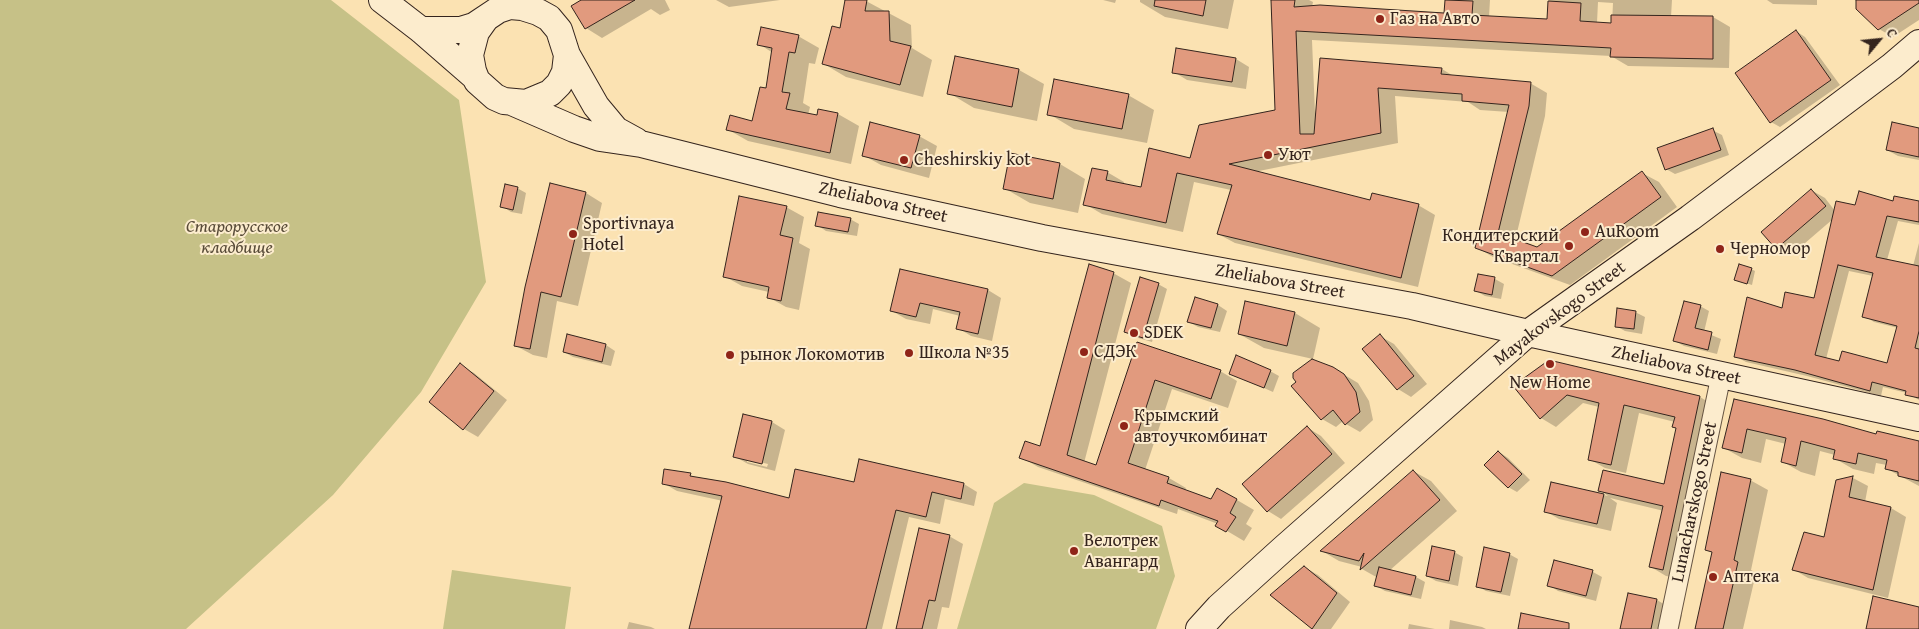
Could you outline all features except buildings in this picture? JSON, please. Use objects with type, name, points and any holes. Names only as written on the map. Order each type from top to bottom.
[{"type":"main road","points":[[382,0],[475,76],[485,90],[495,98],[514,103],[566,126],[600,138],[641,144]]},
{"type":"main road","points":[[421,30],[461,30],[474,26],[497,9],[510,6],[544,9],[559,30],[567,55],[601,112],[616,130],[641,144]]},
{"type":"main road","points":[[475,76],[470,55],[472,44],[476,32],[497,9]]},
{"type":"main road","name":"Mayakovskogo Street","points":[[1199,629],[1219,607],[1283,549],[1528,333],[1690,218],[1919,44]]},
{"type":"main road","points":[[514,103],[526,103],[550,93],[559,84],[565,72],[567,55]]},
{"type":"main road","name":"Zheliabova Street","points":[[641,144],[840,194],[1023,234],[1412,306],[1721,376],[1919,418]]},
{"type":"street","name":"Lunacharskogo Street","points":[[1668,629],[1721,376]]},
{"type":"green space","name":"Старорусское кладбище","points":[[0,0],[331,0],[459,100],[486,282],[421,392],[333,495],[186,629],[0,629]]},
{"type":"green space","name":"Велотрек Авангард","points":[[1024,483],[1094,495],[1162,526],[1175,576],[1156,629],[957,629],[994,503]]},
{"type":"green space","points":[[452,570],[571,587],[565,629],[443,629]]},
{"type":"place","name":"Газ на Авто","points":[[1380,19]]},
{"type":"place","name":"Уют","points":[[1268,155]]},
{"type":"place","name":"Cheshirskiy kot","points":[[904,160]]},
{"type":"place","name":"AuRoom","points":[[1585,232]]},
{"type":"place","name":"Sportivnaya Hotel","points":[[573,234]]},
{"type":"place","name":"Кондитерский Квартал","points":[[1569,246]]},
{"type":"place","name":"Черномор","points":[[1720,249]]},
{"type":"place","name":"SDEK","points":[[1134,333]]},
{"type":"place","name":"СДЭК","points":[[1084,352]]},
{"type":"place","name":"Школа №35","points":[[909,353]]},
{"type":"place","name":"рынок Локомотив","points":[[730,355]]},
{"type":"place","name":"New Home","points":[[1550,364]]},
{"type":"place","name":"Крымский автоучкомбинат","points":[[1124,426]]},
{"type":"place","name":"Велотрек Авангард","points":[[1074,551]]},
{"type":"place","name":"Аптека","points":[[1713,577]]}]
